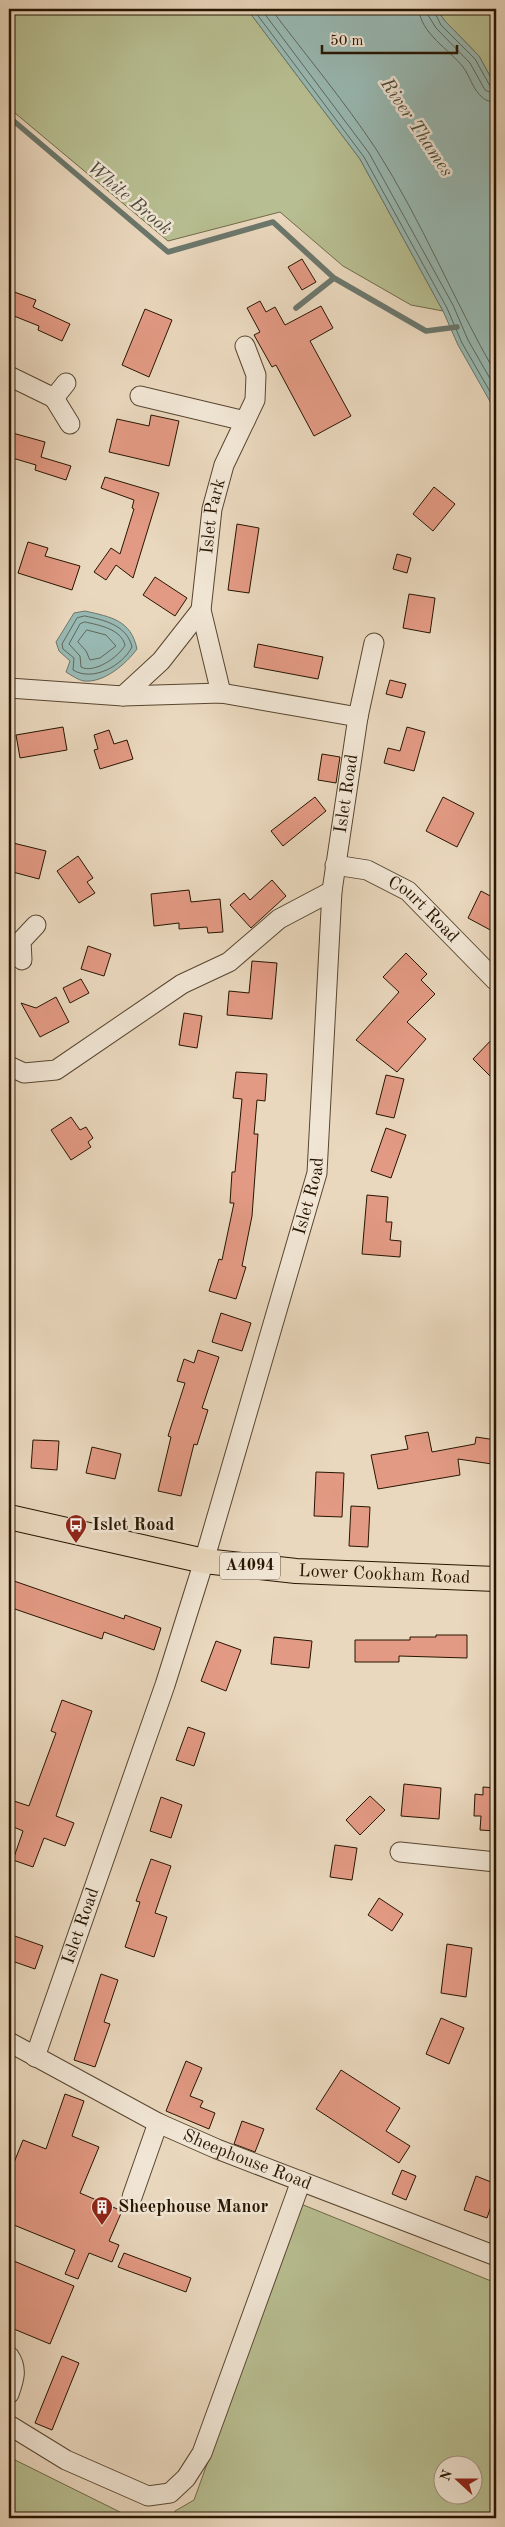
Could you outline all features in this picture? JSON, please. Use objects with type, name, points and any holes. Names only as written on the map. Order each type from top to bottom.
[{"type":"main road","name":"Lower Cookham Road","points":[[9,1517],[204,1561],[296,1571],[496,1579]]},
{"type":"street","name":"Islet Park","points":[[222,693],[201,610],[212,509],[224,465],[255,400],[256,375],[245,346]]},
{"type":"street","points":[[9,376],[54,398],[70,424]]},
{"type":"street","points":[[54,398],[66,383]]},
{"type":"street","points":[[140,396],[245,422]]},
{"type":"street","points":[[123,696],[161,661],[201,610]]},
{"type":"street","name":"Islet Road","points":[[35,2057],[165,1685],[204,1561],[317,1173],[332,891],[358,717],[374,643]]},
{"type":"street","points":[[9,688],[123,696],[222,693],[358,717]]},
{"type":"street","name":"Court Road","points":[[335,865],[367,870],[408,891],[496,981]]},
{"type":"street","points":[[9,1066],[24,1073],[56,1070],[182,984],[229,962],[279,919],[332,891]]},
{"type":"street","points":[[22,960],[15,939],[36,925]]},
{"type":"street","points":[[400,1852],[496,1862]]},
{"type":"street","name":"Sheephouse Road","points":[[9,2042],[158,2123],[217,2149],[496,2256]]},
{"type":"street","points":[[132,2197],[158,2123]]},
{"type":"street","points":[[9,2425],[66,2460],[148,2496],[170,2493],[186,2478],[202,2452],[301,2181]]},
{"type":"street","points":[[9,2356],[15,2365],[15,2377],[9,2394]]},
{"type":"green space","points":[[9,9],[247,9],[360,159],[443,311],[411,305],[343,266],[280,212],[168,241],[9,108]]},
{"type":"green space","points":[[436,9],[496,9],[496,87],[479,56]]},
{"type":"green space","points":[[301,2204],[496,2283],[496,2518],[175,2518],[175,2511],[194,2500]]},
{"type":"green space","points":[[9,2457],[132,2518],[9,2518]]},
{"type":"water","name":"River Thames","points":[[247,9],[436,9],[479,56],[496,87],[496,412],[458,345],[443,311],[360,159]]},
{"type":"water","points":[[85,611],[111,618],[125,626],[134,639],[137,649],[127,661],[107,676],[92,681],[84,681],[66,672],[70,661],[59,651],[56,642],[74,613]]},
{"type":"building","points":[[302,259],[316,282],[302,290],[288,267]]},
{"type":"building","points":[[9,290],[36,300],[33,307],[70,324],[62,341],[38,330],[39,326],[9,314]]},
{"type":"building","points":[[260,301],[266,312],[275,307],[285,325],[321,306],[333,328],[310,341],[351,416],[314,436],[276,365],[272,367],[254,335],[260,332],[247,308]]},
{"type":"building","points":[[145,309],[172,320],[149,377],[122,365]]},
{"type":"building","points":[[151,415],[179,421],[169,466],[109,452],[117,419],[149,426]]},
{"type":"building","points":[[9,432],[45,442],[41,457],[71,466],[66,480],[35,470],[36,465],[9,457]]},
{"type":"building","points":[[105,477],[159,493],[133,578],[116,565],[106,580],[94,572],[111,548],[120,554],[134,509],[132,508],[134,500],[101,488]]},
{"type":"building","points":[[434,487],[455,504],[433,531],[413,514]]},
{"type":"building","points":[[237,524],[259,528],[249,593],[228,590]]},
{"type":"building","points":[[28,542],[48,548],[45,556],[80,566],[72,590],[18,573]]},
{"type":"building","points":[[397,554],[411,558],[407,573],[393,569]]},
{"type":"building","points":[[155,577],[187,598],[175,616],[143,595]]},
{"type":"building","points":[[409,594],[435,598],[430,633],[403,628]]},
{"type":"building","points":[[258,644],[323,657],[318,679],[254,667]]},
{"type":"building","points":[[390,680],[406,684],[402,698],[386,694]]},
{"type":"building","points":[[63,727],[67,750],[20,758],[16,735]]},
{"type":"building","points":[[407,727],[425,732],[414,771],[384,763],[388,748],[400,751]]},
{"type":"building","points":[[109,730],[114,744],[127,740],[133,759],[100,769],[94,750],[98,749],[94,735]]},
{"type":"building","points":[[322,754],[340,757],[336,783],[318,780]]},
{"type":"building","points":[[315,797],[326,811],[283,846],[271,831]]},
{"type":"building","points":[[443,797],[474,813],[457,847],[426,831]]},
{"type":"building","points":[[9,842],[46,851],[39,879],[9,871]]},
{"type":"building","points":[[78,856],[93,878],[87,882],[95,893],[79,903],[57,871]]},
{"type":"building","points":[[272,880],[286,896],[251,928],[230,905],[244,893],[250,900]]},
{"type":"building","points":[[189,890],[191,902],[220,899],[223,932],[208,933],[207,927],[179,929],[179,923],[154,926],[151,894]]},
{"type":"building","points":[[481,891],[496,899],[496,933],[468,918]]},
{"type":"building","points":[[88,946],[111,954],[104,976],[81,969]]},
{"type":"building","points":[[406,953],[427,974],[421,980],[435,994],[407,1022],[426,1039],[397,1072],[356,1040],[399,992],[383,977]]},
{"type":"building","points":[[252,961],[277,963],[272,1019],[227,1015],[229,991],[249,993]]},
{"type":"building","points":[[81,979],[89,993],[70,1003],[63,988]]},
{"type":"building","points":[[56,997],[69,1022],[40,1037],[21,1003],[36,1008]]},
{"type":"building","points":[[184,1013],[202,1016],[197,1048],[179,1045]]},
{"type":"building","points":[[496,1035],[496,1082],[473,1059]]},
{"type":"building","points":[[236,1072],[267,1074],[265,1101],[257,1100],[254,1134],[258,1134],[252,1216],[242,1266],[246,1267],[236,1299],[209,1291],[219,1259],[222,1260],[234,1203],[230,1203],[232,1172],[235,1172],[242,1099],[233,1098]]},
{"type":"building","points":[[386,1075],[404,1079],[394,1118],[376,1114]]},
{"type":"building","points":[[71,1117],[80,1130],[86,1127],[93,1138],[88,1142],[91,1147],[71,1160],[51,1130]]},
{"type":"building","points":[[386,1128],[406,1135],[391,1178],[371,1171]]},
{"type":"building","points":[[367,1195],[388,1197],[386,1222],[392,1222],[390,1240],[401,1241],[400,1257],[362,1254]]},
{"type":"building","points":[[221,1313],[251,1323],[242,1351],[212,1342]]},
{"type":"building","points":[[198,1350],[219,1357],[202,1408],[208,1410],[197,1445],[194,1444],[181,1496],[158,1491],[171,1437],[168,1436],[185,1383],[177,1381],[184,1359],[194,1363]]},
{"type":"building","points":[[428,1432],[432,1452],[475,1444],[476,1437],[496,1440],[492,1464],[458,1459],[460,1475],[378,1489],[371,1455],[408,1449],[405,1436]]},
{"type":"building","points":[[33,1440],[59,1441],[57,1470],[31,1468]]},
{"type":"building","points":[[92,1447],[121,1454],[115,1479],[86,1473]]},
{"type":"building","points":[[316,1472],[344,1473],[342,1517],[314,1516]]},
{"type":"building","points":[[351,1506],[370,1507],[368,1547],[349,1546]]},
{"type":"building","points":[[14,1581],[124,1619],[125,1615],[161,1628],[154,1650],[104,1632],[102,1639],[9,1607],[9,1595]]},
{"type":"building","points":[[436,1635],[467,1635],[467,1658],[399,1656],[399,1662],[355,1662],[355,1640],[410,1640],[410,1637],[436,1637]]},
{"type":"building","points":[[274,1637],[312,1641],[309,1668],[271,1664]]},
{"type":"building","points":[[216,1641],[241,1650],[226,1691],[201,1681]]},
{"type":"building","points":[[62,1700],[92,1711],[56,1816],[74,1823],[65,1846],[44,1838],[33,1867],[13,1860],[23,1831],[9,1825],[9,1815],[14,1801],[29,1806],[56,1733],[51,1731]]},
{"type":"building","points":[[188,1727],[205,1733],[194,1766],[176,1760]]},
{"type":"building","points":[[404,1784],[441,1788],[439,1819],[401,1816]]},
{"type":"building","points":[[483,1787],[496,1788],[496,1831],[480,1830],[481,1816],[474,1816],[475,1794],[483,1795]]},
{"type":"building","points":[[370,1796],[385,1810],[360,1835],[346,1820]]},
{"type":"building","points":[[161,1797],[182,1805],[171,1838],[150,1831]]},
{"type":"building","points":[[335,1845],[357,1848],[352,1880],[330,1877]]},
{"type":"building","points":[[151,1859],[171,1866],[155,1913],[167,1917],[154,1957],[125,1947],[140,1902],[136,1901]]},
{"type":"building","points":[[379,1898],[403,1914],[392,1931],[368,1915]]},
{"type":"building","points":[[9,1934],[43,1946],[35,1969],[9,1960]]},
{"type":"building","points":[[447,1944],[472,1948],[466,1997],[441,1993]]},
{"type":"building","points":[[101,1974],[118,1980],[104,2022],[110,2024],[95,2067],[74,2060]]},
{"type":"building","points":[[441,2018],[464,2028],[449,2064],[426,2054]]},
{"type":"building","points":[[186,2061],[202,2068],[190,2096],[203,2101],[200,2107],[215,2113],[209,2129],[166,2111]]},
{"type":"building","points":[[341,2070],[400,2108],[386,2131],[410,2146],[399,2163],[316,2109]]},
{"type":"building","points":[[65,2094],[84,2101],[72,2136],[99,2147],[80,2193],[122,2211],[109,2241],[119,2245],[112,2262],[89,2253],[78,2279],[65,2274],[75,2250],[9,2223],[9,2175],[23,2140],[46,2149]]},
{"type":"building","points":[[242,2121],[264,2129],[255,2152],[234,2144]]},
{"type":"building","points":[[402,2170],[416,2176],[406,2200],[392,2194]]},
{"type":"building","points":[[476,2176],[496,2184],[496,2192],[487,2218],[464,2210]]},
{"type":"building","points":[[124,2253],[191,2278],[186,2292],[118,2267]]},
{"type":"building","points":[[9,2259],[74,2286],[50,2344],[9,2327]]},
{"type":"building","points":[[62,2356],[79,2363],[52,2430],[35,2423]]},
{"type":"waterway","name":"White Brook","points":[[9,117],[168,252],[273,222],[334,278],[426,331],[457,327]]},
{"type":"waterway","points":[[296,308],[334,278]]},
{"type":"place","name":"Islet Road","points":[[76,1544]]},
{"type":"place","name":"Sheephouse Manor","points":[[102,2226]]}]
